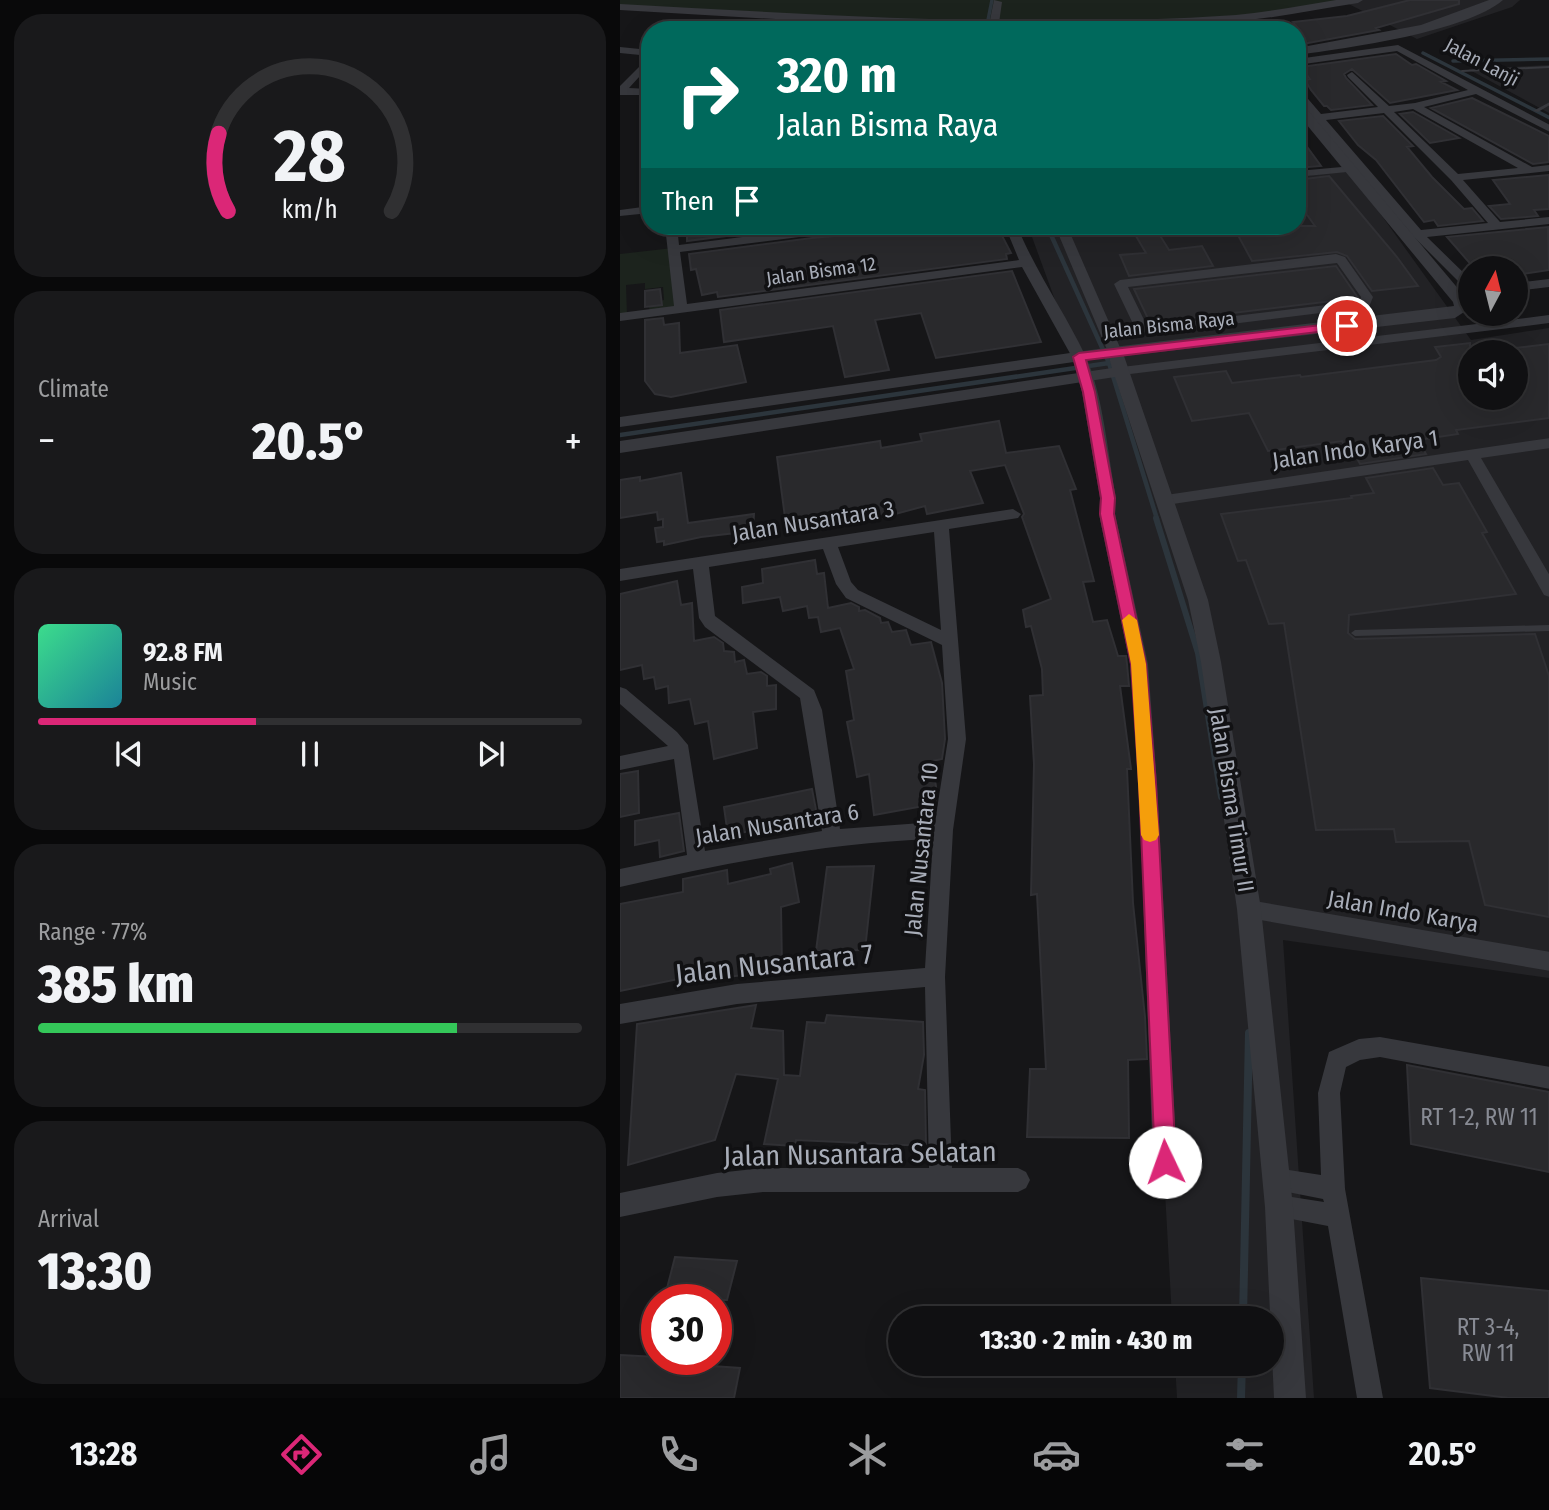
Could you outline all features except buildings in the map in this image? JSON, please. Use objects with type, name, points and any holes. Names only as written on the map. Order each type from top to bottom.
[{"type":"street","points":[[1306,51],[1397,36],[1466,15],[1498,0]]},
{"type":"street","points":[[1194,21],[1355,1]]},
{"type":"street","points":[[993,21],[997,2]]},
{"type":"street","points":[[620,7],[862,21]]},
{"type":"street","name":"Jalan Lanji","points":[[1397,36],[1549,117]]},
{"type":"street","points":[[1306,61],[1395,48],[1549,129]]},
{"type":"street","points":[[620,50],[641,52]]},
{"type":"street","points":[[620,91],[641,69]]},
{"type":"street","points":[[1352,75],[1455,178],[1497,226]]},
{"type":"street","points":[[1309,119],[1415,106],[1479,90]]},
{"type":"street","points":[[620,91],[641,92]]},
{"type":"street","points":[[1415,106],[1530,170]]},
{"type":"street","points":[[1309,119],[1412,235],[1458,275]]},
{"type":"street","name":"Jalan Bisma Raya","points":[[1115,362],[1157,348],[1455,313],[1462,308],[1461,301],[1412,235],[1309,119]]},
{"type":"street","points":[[1455,178],[1549,168]]},
{"type":"street","points":[[1306,173],[1353,169]]},
{"type":"street","points":[[620,213],[641,210]]},
{"type":"street","points":[[1412,235],[1549,220]]},
{"type":"street","points":[[673,235],[681,309]]},
{"type":"street","points":[[675,249],[784,235]]},
{"type":"street","points":[[1015,235],[1026,263],[1084,366],[1108,498],[1107,514],[1139,664],[1148,784],[1165,1162]]},
{"type":"street","name":"Jalan Bisma Timur II","points":[[1067,235],[1104,286],[1115,362],[1166,500],[1198,600],[1211,662],[1249,909],[1279,1207],[1290,1398]]},
{"type":"street","points":[[1336,258],[1341,260],[1368,301],[1362,305],[1150,330],[1141,327],[1104,286],[1336,258]]},
{"type":"street","name":"Jalan Bisma 12","points":[[620,317],[1026,263]]},
{"type":"street","points":[[1528,286],[1549,283]]},
{"type":"street","name":"Jalan Bisma Raya","points":[[620,422],[1115,362],[1549,319]]},
{"type":"street","points":[[1150,330],[1157,348]]},
{"type":"street","name":"Jalan Bisma Raya","points":[[620,447],[1084,366]]},
{"type":"street","name":"Jalan Indo Karya 1","points":[[1166,500],[1549,443]]},
{"type":"street","points":[[1472,455],[1549,591]]},
{"type":"street","name":"Jalan Nusantara 3","points":[[620,575],[1013,514]]},
{"type":"street","name":"Jalan Nusantara 10","points":[[941,525],[957,739],[943,830],[934,977],[941,1179]]},
{"type":"street","points":[[828,541],[844,584],[852,594],[950,642]]},
{"type":"street","points":[[700,562],[707,618],[711,623],[808,695],[813,710],[832,837]]},
{"type":"street","points":[[620,694],[671,737],[682,750],[697,861]]},
{"type":"street","points":[[620,763],[682,750]]},
{"type":"street","name":"Jalan Nusantara 6","points":[[620,878],[832,837],[943,830]]},
{"type":"street","name":"Jalan Indo Karya","points":[[1249,909],[1549,962]]},
{"type":"street","name":"Jalan Nusantara 7","points":[[620,1014],[659,1004],[750,991],[934,977]]},
{"type":"street","points":[[1370,1398],[1333,1189],[1329,1093],[1337,1060],[1359,1050],[1380,1047],[1549,1078]]},
{"type":"street","name":"Jalan Nusantara Selatan","points":[[620,1205],[717,1185],[763,1180],[1018,1180]]},
{"type":"street","points":[[1276,1180],[1333,1189]]},
{"type":"street","points":[[1279,1207],[1337,1216]]},
{"type":"lane","points":[[1462,71],[1549,67]]},
{"type":"lane","points":[[1536,111],[1549,103]]},
{"type":"lane","points":[[1355,633],[1549,628]]},
{"type":"shaded area","points":[[620,0],[1341,0],[1239,18],[1134,21],[911,21],[620,7]]},
{"type":"shaded area","points":[[1341,0],[1520,0],[1512,7],[1417,39]]},
{"type":"shaded area","points":[[1549,65],[1549,113],[1468,69]]},
{"type":"shaded area","points":[[1349,170],[1458,322],[1458,326],[1461,326],[1471,340],[1549,328],[1549,978],[1283,940],[1314,1398],[1177,1398],[1176,1376],[1284,1376],[1284,1306],[1171,1306],[1135,649],[1074,352],[1031,235],[1306,235],[1306,176]]},
{"type":"shaded area","points":[[673,248],[678,307],[650,311],[648,303],[664,300],[663,287],[645,289],[645,283],[626,285],[627,315],[620,315],[620,254]]},
{"type":"waterway","points":[[988,21],[992,0]]},
{"type":"waterway","points":[[1423,53],[1550,118]]},
{"type":"waterway","points":[[1453,61],[1550,59]]},
{"type":"waterway","points":[[1051,235],[1109,363]]},
{"type":"waterway","points":[[620,435],[1109,363]]},
{"type":"waterway","points":[[1109,363],[1157,519]]},
{"type":"waterway","points":[[1156,518],[1198,653],[1221,797]]},
{"type":"waterway","points":[[1243,1306],[1249,1033]]},
{"type":"waterway","points":[[1241,1398],[1242,1376]]},
{"type":"slow traffic","points":[[1129,620],[1139,664],[1150,835]]},
{"type":"route","points":[[1165,1162],[1148,784],[1139,664],[1107,514],[1108,498],[1089,392],[1079,357],[1347,326]]}]
